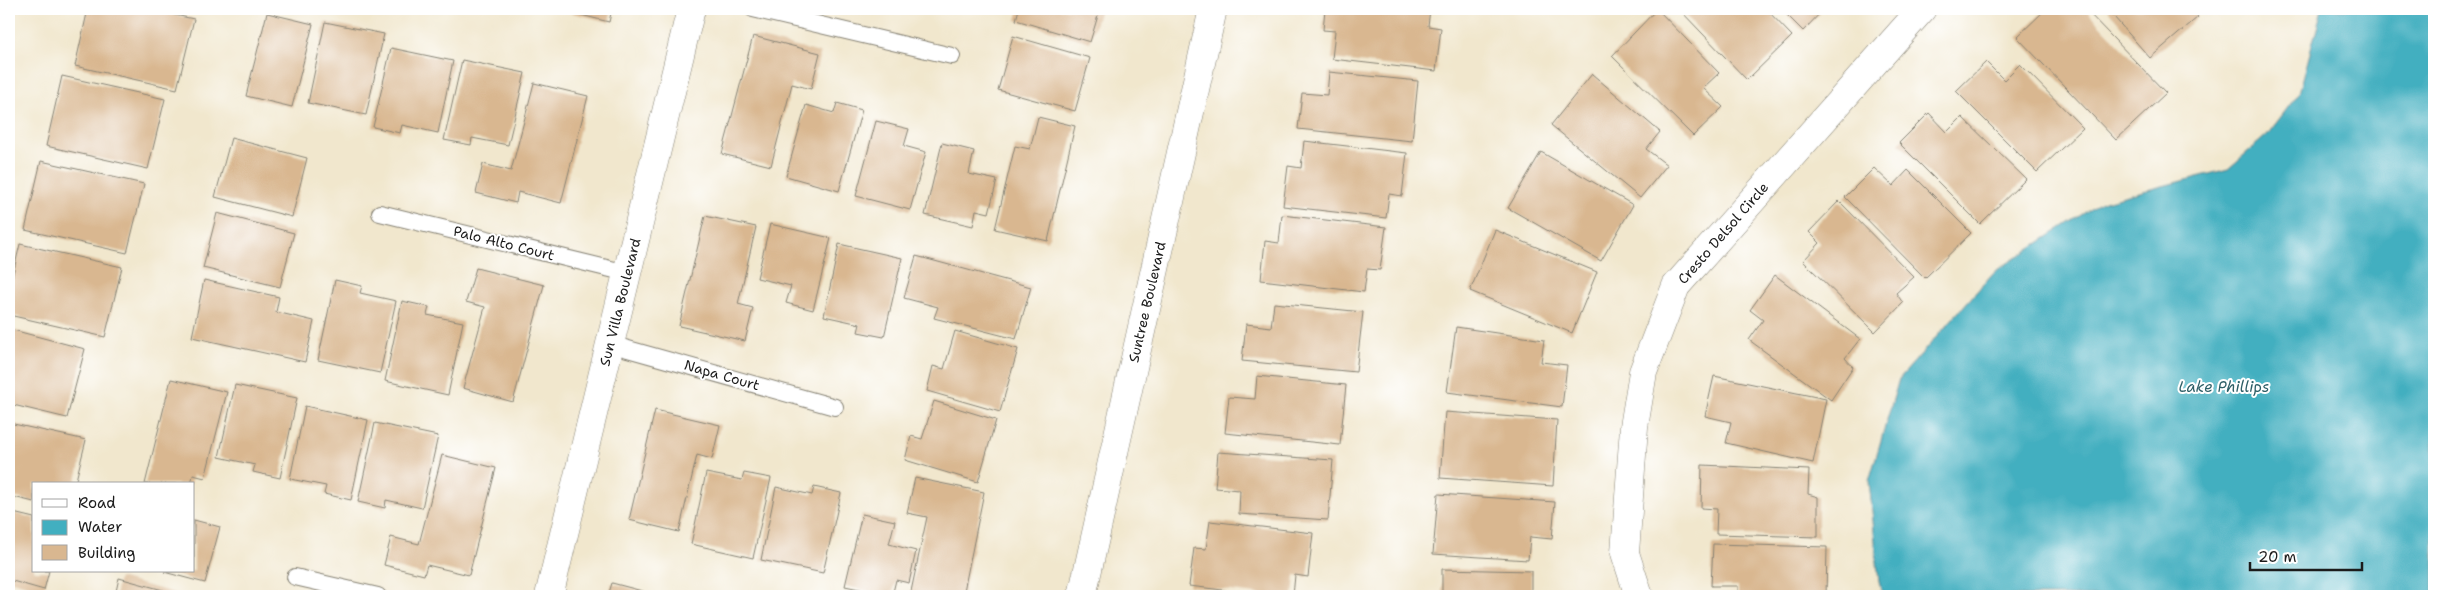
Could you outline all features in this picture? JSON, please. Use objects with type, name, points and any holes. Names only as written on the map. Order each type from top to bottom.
[{"type":"street","name":"Sun Villa Boulevard","points":[[549,596],[691,9]]},
{"type":"street","name":"Suntree Boulevard","points":[[1082,596],[1213,9]]},
{"type":"street","name":"Cresto Delsol Circle","points":[[1638,596],[1625,553],[1634,427],[1643,372],[1676,286],[1922,9]]},
{"type":"lane","points":[[753,9],[952,56]]},
{"type":"lane","name":"Palo Alto Court","points":[[380,213],[627,273]]},
{"type":"lane","name":"Napa Court","points":[[610,344],[834,407]]},
{"type":"lane","points":[[295,577],[378,596]]},
{"type":"water","name":"Lake Phillips","points":[[2322,9],[2434,9],[2434,596],[1883,596],[1879,582],[1869,481],[1899,379],[1994,272],[2101,202],[2228,169],[2267,135],[2299,93]]},
{"type":"building","points":[[88,9],[146,9],[194,19],[177,89],[75,66]]},
{"type":"building","points":[[557,9],[612,9],[609,22]]},
{"type":"building","points":[[1019,9],[1100,9],[1090,42],[1016,20]]},
{"type":"building","points":[[1325,9],[1430,9],[1428,26],[1441,28],[1436,71],[1332,59],[1335,31],[1323,30]]},
{"type":"building","points":[[1657,9],[1719,73],[1703,88],[1723,107],[1693,136],[1612,56]]},
{"type":"building","points":[[1679,9],[1766,9],[1792,36],[1747,80]]},
{"type":"building","points":[[1781,9],[1824,9],[1803,31]]},
{"type":"building","points":[[2046,9],[2085,9],[2166,93],[2116,140],[2017,37]]},
{"type":"building","points":[[2107,9],[2191,9],[2198,17],[2150,58]]},
{"type":"building","points":[[267,13],[313,24],[292,107],[246,96]]},
{"type":"building","points":[[325,22],[384,34],[366,115],[308,103]]},
{"type":"building","points":[[753,36],[820,53],[811,89],[792,84],[771,166],[722,154]]},
{"type":"building","points":[[1013,36],[1090,58],[1075,111],[998,90]]},
{"type":"building","points":[[391,48],[453,61],[438,133],[402,125],[400,133],[373,127]]},
{"type":"building","points":[[462,60],[525,73],[508,145],[472,138],[471,145],[444,140]]},
{"type":"building","points":[[1986,62],[2004,80],[2020,64],[2083,128],[2037,172],[1956,91]]},
{"type":"building","points":[[1329,72],[1418,81],[1412,141],[1298,129],[1302,93],[1327,95]]},
{"type":"building","points":[[1592,74],[1660,132],[1646,149],[1667,165],[1640,198],[1551,125]]},
{"type":"building","points":[[62,76],[165,99],[148,169],[46,146]]},
{"type":"building","points":[[534,83],[588,96],[561,203],[518,192],[516,203],[476,193],[483,164],[511,171]]},
{"type":"building","points":[[837,103],[862,110],[839,191],[786,176],[806,105],[834,113]]},
{"type":"building","points":[[1929,113],[1947,132],[1962,117],[2026,179],[1980,224],[1899,143]]},
{"type":"building","points":[[1038,117],[1075,126],[1048,241],[995,229],[1015,146],[1030,149]]},
{"type":"building","points":[[876,121],[909,129],[904,146],[926,152],[910,210],[856,196]]},
{"type":"building","points":[[231,138],[307,158],[292,217],[215,197]]},
{"type":"building","points":[[1304,141],[1407,153],[1402,196],[1389,194],[1386,218],[1283,206],[1288,166],[1301,168]]},
{"type":"building","points":[[942,143],[974,151],[969,174],[997,180],[989,213],[976,210],[973,226],[925,215]]},
{"type":"building","points":[[1541,152],[1633,205],[1601,261],[1508,208]]},
{"type":"building","points":[[41,161],[144,184],[127,253],[25,230]]},
{"type":"building","points":[[1874,168],[1893,186],[1908,170],[1971,233],[1925,278],[1845,197]]},
{"type":"building","points":[[1839,201],[1914,277],[1896,293],[1903,303],[1875,332],[1803,261],[1820,243],[1809,232]]},
{"type":"building","points":[[217,213],[294,233],[280,287],[203,268]]},
{"type":"building","points":[[1282,215],[1386,227],[1380,270],[1367,269],[1364,292],[1261,280],[1265,241],[1279,243]]},
{"type":"building","points":[[705,216],[756,227],[738,304],[753,308],[745,341],[679,326]]},
{"type":"building","points":[[770,224],[831,238],[813,310],[786,303],[791,286],[757,278]]},
{"type":"building","points":[[1495,230],[1597,272],[1572,333],[1470,291]]},
{"type":"building","points":[[20,244],[122,267],[105,337],[9,315],[9,291]]},
{"type":"building","points":[[839,244],[902,258],[884,337],[858,332],[860,324],[824,316]]},
{"type":"building","points":[[916,256],[1031,287],[1016,339],[934,318],[938,307],[904,298]]},
{"type":"building","points":[[476,268],[544,285],[513,402],[463,388],[485,307],[466,302]]},
{"type":"building","points":[[1775,275],[1860,339],[1845,358],[1853,367],[1831,400],[1749,340],[1763,320],[1750,310]]},
{"type":"building","points":[[204,280],[279,297],[276,312],[314,321],[305,362],[192,337]]},
{"type":"building","points":[[335,280],[362,286],[360,293],[396,301],[380,373],[318,360]]},
{"type":"building","points":[[402,301],[429,307],[427,315],[463,322],[448,395],[385,381]]},
{"type":"building","points":[[1274,303],[1363,312],[1356,372],[1242,361],[1246,324],[1271,327]]},
{"type":"building","points":[[1456,327],[1544,340],[1541,362],[1567,365],[1562,407],[1447,392]]},
{"type":"building","points":[[9,329],[85,349],[67,418],[9,404]]},
{"type":"building","points":[[955,331],[1018,349],[1000,412],[927,391],[933,366],[944,369]]},
{"type":"building","points":[[1257,376],[1346,385],[1340,445],[1225,433],[1229,397],[1255,399]]},
{"type":"building","points":[[1714,376],[1826,399],[1813,463],[1726,443],[1731,422],[1705,416]]},
{"type":"building","points":[[171,379],[227,392],[205,478],[193,475],[191,482],[145,482]]},
{"type":"building","points":[[235,385],[297,398],[280,478],[253,472],[255,465],[219,457]]},
{"type":"building","points":[[934,401],[996,420],[978,482],[905,460],[911,436],[922,439]]},
{"type":"building","points":[[305,406],[368,420],[351,500],[324,494],[326,486],[290,479]]},
{"type":"building","points":[[655,410],[720,425],[712,459],[697,455],[679,532],[629,520]]},
{"type":"building","points":[[1445,412],[1557,420],[1553,486],[1440,478]]},
{"type":"building","points":[[9,423],[86,440],[76,482],[32,482],[32,502],[9,496]]},
{"type":"building","points":[[375,423],[438,436],[422,508],[386,500],[385,508],[358,502]]},
{"type":"building","points":[[1218,452],[1333,460],[1328,520],[1239,514],[1240,490],[1215,488]]},
{"type":"building","points":[[442,455],[496,468],[469,575],[427,565],[424,575],[384,565],[391,537],[419,544]]},
{"type":"building","points":[[1702,465],[1809,470],[1808,494],[1818,497],[1818,537],[1716,534],[1717,509],[1701,508]]},
{"type":"building","points":[[706,473],[742,480],[744,473],[771,478],[753,558],[691,544]]},
{"type":"building","points":[[915,478],[984,492],[963,596],[910,596],[927,517],[907,513]]},
{"type":"building","points":[[776,487],[812,495],[814,487],[841,493],[823,573],[761,560]]},
{"type":"building","points":[[1438,494],[1555,502],[1552,539],[1530,537],[1528,560],[1433,554]]},
{"type":"building","points":[[9,512],[32,518],[32,572],[49,572],[44,590],[9,580]]},
{"type":"building","points":[[862,514],[895,521],[889,544],[916,551],[909,583],[896,580],[892,596],[845,586]]},
{"type":"building","points":[[195,520],[220,527],[205,583],[164,572],[195,572]]},
{"type":"building","points":[[1210,521],[1313,533],[1308,577],[1295,575],[1293,596],[1273,596],[1189,586],[1194,548],[1206,549]]},
{"type":"building","points":[[1713,544],[1827,547],[1826,596],[1738,596],[1738,586],[1711,586]]},
{"type":"building","points":[[1442,569],[1531,571],[1531,593],[1558,593],[1558,596],[1442,596]]},
{"type":"building","points":[[119,578],[185,596],[115,596]]},
{"type":"building","points":[[612,583],[661,596],[608,596]]}]
